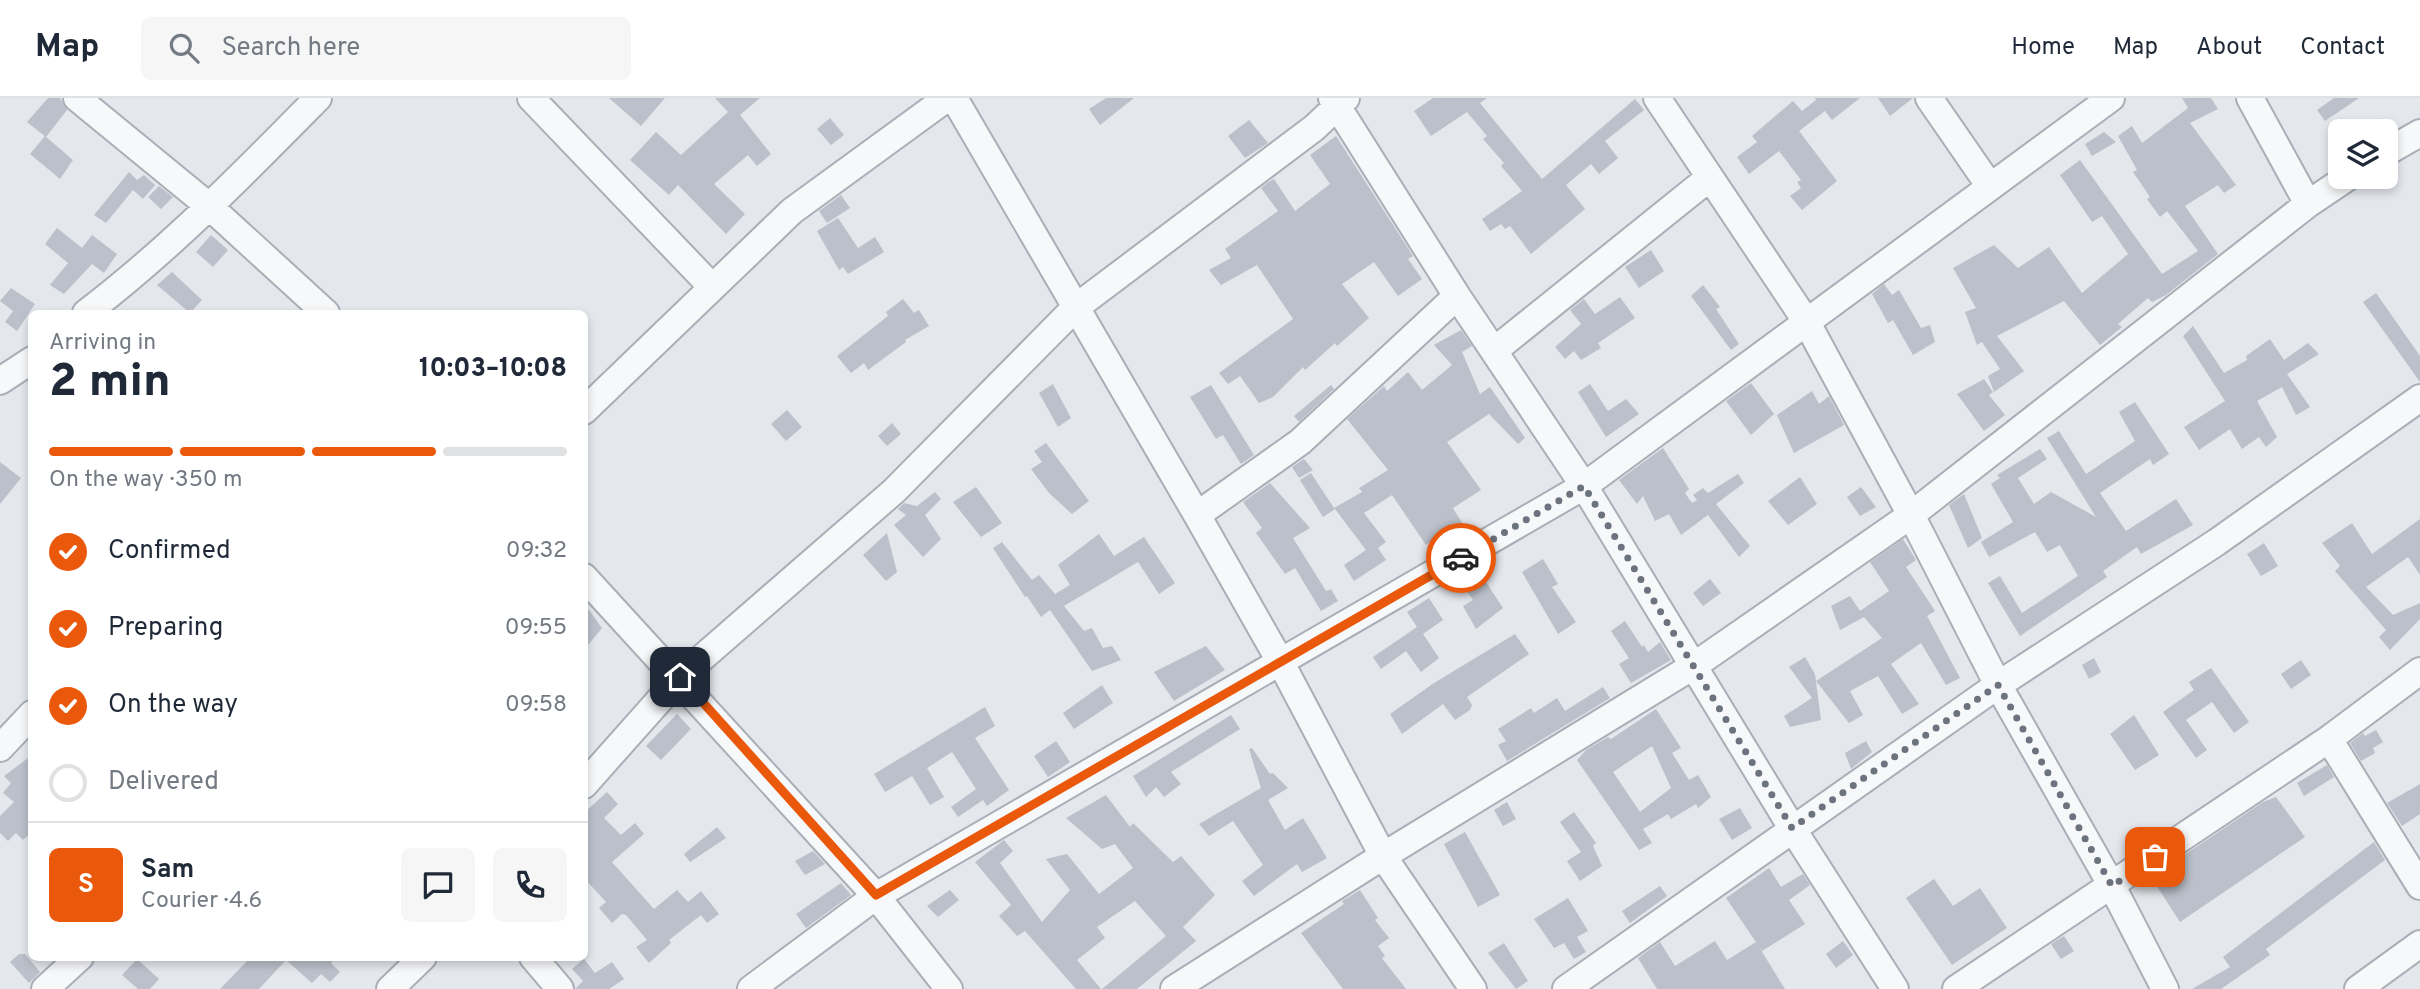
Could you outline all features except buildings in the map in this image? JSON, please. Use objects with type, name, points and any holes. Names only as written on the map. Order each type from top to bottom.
[{"type":"street","points":[[77,98],[210,207],[323,310]]},
{"type":"street","points":[[90,310],[125,284],[210,207],[318,98]]},
{"type":"street","points":[[588,407],[792,211],[947,98]]},
{"type":"street","points":[[954,98],[1281,663],[1383,856],[1473,989]]},
{"type":"street","points":[[1929,98],[1989,185]]},
{"type":"street","points":[[751,989],[876,895],[1584,486],[1989,185],[2111,98]]},
{"type":"street","points":[[2250,98],[2308,204]]},
{"type":"street","points":[[534,99],[712,287]]},
{"type":"street","points":[[588,780],[680,677],[894,491],[1076,309],[1314,128],[1339,101],[1457,296],[1584,486],[1792,828],[1895,989]]},
{"type":"street","points":[[1665,101],[1709,178],[1805,321],[1911,515],[1998,685],[2112,886],[2165,989]]},
{"type":"street","points":[[2398,146],[2420,133]]},
{"type":"street","points":[[1495,350],[1709,178]]},
{"type":"street","points":[[1174,989],[1383,856],[1695,665],[1911,515],[2330,189]]},
{"type":"street","points":[[1197,515],[1300,442],[1457,296]]},
{"type":"street","points":[[0,381],[28,363]]},
{"type":"street","points":[[1566,989],[1998,685],[2217,542],[2420,398]]},
{"type":"street","points":[[588,581],[680,677],[876,895],[949,989]]},
{"type":"street","points":[[1955,989],[2329,739],[2420,671]]},
{"type":"street","points":[[0,748],[28,718]]},
{"type":"street","points":[[2329,739],[2420,886]]},
{"type":"street","points":[[2358,989],[2420,944]]},
{"type":"street","points":[[45,989],[76,961]]},
{"type":"street","points":[[390,989],[419,961]]},
{"type":"street","points":[[536,961],[560,989]]},
{"type":"way so far","points":[[1461,558],[1584,486],[1792,828],[1998,685],[2112,886],[2155,857]]},
{"type":"route","points":[[680,677],[876,895],[1461,558]]}]
